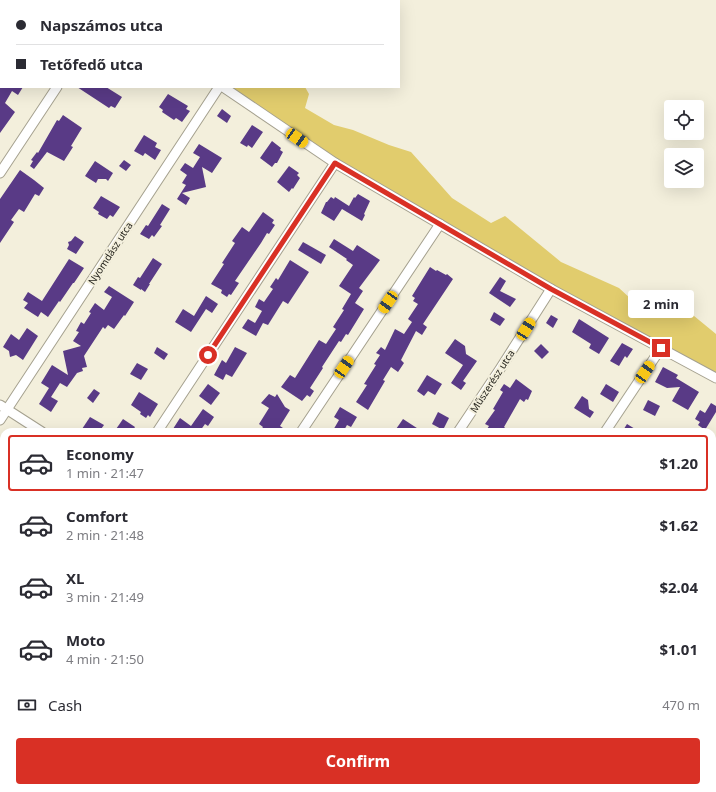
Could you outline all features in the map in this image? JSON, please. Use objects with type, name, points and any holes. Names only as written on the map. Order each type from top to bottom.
[{"type":"street","points":[[0,173],[56,88]]},
{"type":"street","name":"Nyomdász utca","points":[[0,420],[4,407],[218,88]]},
{"type":"street","points":[[224,88],[335,163],[551,289],[716,378]]},
{"type":"street","points":[[160,428],[335,163]]},
{"type":"street","points":[[304,428],[440,224]]},
{"type":"street","name":"Műszerész utca","points":[[461,428],[500,370],[551,289]]},
{"type":"street","points":[[608,428],[661,348]]},
{"type":"street","points":[[4,407],[36,428]]},
{"type":"shaded area","points":[[224,88],[306,88],[309,94],[305,108],[334,125],[353,130],[389,145],[411,152],[452,198],[491,223],[505,216],[561,262],[619,288],[644,311],[664,315],[688,311],[716,334],[716,378],[335,163]]},
{"type":"building","points":[[0,88],[22,88],[18,95],[12,91],[5,103],[15,112],[0,133]]},
{"type":"building","points":[[79,88],[108,88],[122,97],[115,108],[111,106],[109,108]]},
{"type":"building","points":[[168,94],[188,106],[186,109],[190,111],[182,122],[176,118],[174,120],[162,112],[163,110],[159,107]]},
{"type":"building","points":[[222,109],[231,116],[227,123],[217,116]]},
{"type":"building","points":[[63,115],[82,128],[71,146],[73,147],[64,161],[47,152],[34,169],[30,166],[33,161],[31,160],[37,152],[38,153],[57,120],[59,121]]},
{"type":"building","points":[[252,125],[263,132],[252,148],[248,145],[247,147],[240,143]]},
{"type":"building","points":[[144,135],[157,143],[155,147],[161,150],[155,160],[145,153],[143,156],[134,151]]},
{"type":"building","points":[[272,141],[281,148],[280,150],[283,152],[277,163],[275,163],[272,167],[260,158]]},
{"type":"building","points":[[199,144],[222,158],[212,173],[202,167],[206,187],[182,193],[190,198],[186,205],[177,199],[186,185],[182,183],[187,175],[180,170],[185,163],[193,168],[200,157],[193,153]]},
{"type":"building","points":[[124,160],[131,165],[126,171],[119,166]]},
{"type":"building","points":[[95,161],[113,173],[108,181],[106,179],[98,179],[96,183],[85,176]]},
{"type":"building","points":[[289,166],[299,173],[297,175],[300,178],[293,189],[292,188],[289,192],[277,182]]},
{"type":"building","points":[[20,170],[44,188],[39,196],[35,194],[24,212],[19,209],[11,220],[14,222],[0,243],[0,199]]},
{"type":"building","points":[[358,194],[370,201],[362,221],[342,209],[334,221],[321,213],[326,202],[331,197],[334,199],[335,197],[349,206],[354,197],[355,198]]},
{"type":"building","points":[[101,196],[120,207],[113,217],[110,215],[107,219],[98,214],[99,212],[93,208]]},
{"type":"building","points":[[162,204],[170,209],[160,225],[162,226],[154,237],[152,235],[149,239],[140,234],[146,225],[148,226]]},
{"type":"building","points":[[263,212],[274,220],[272,223],[275,225],[269,234],[267,233],[235,281],[239,283],[231,295],[229,294],[227,297],[221,293],[222,290],[211,284],[235,243],[232,241],[242,227],[249,232]]},
{"type":"building","points":[[75,236],[84,242],[76,254],[67,249],[69,245],[68,242]]},
{"type":"building","points":[[334,239],[353,251],[357,245],[380,260],[359,288],[363,291],[355,303],[364,309],[348,335],[346,334],[341,342],[339,341],[322,367],[323,368],[310,388],[314,391],[310,397],[307,395],[302,401],[281,387],[290,375],[295,378],[319,340],[326,344],[336,329],[333,327],[344,310],[342,309],[351,294],[339,286],[353,265],[329,247]]},
{"type":"building","points":[[303,242],[326,255],[321,264],[298,250]]},
{"type":"building","points":[[153,258],[162,264],[145,292],[133,285],[138,277],[140,278]]},
{"type":"building","points":[[69,259],[84,268],[48,317],[41,312],[38,317],[24,308],[28,303],[23,300],[28,292],[42,301]]},
{"type":"building","points":[[290,260],[309,272],[288,304],[283,301],[268,325],[263,323],[256,336],[242,328],[248,319],[255,323],[262,311],[255,307],[259,299],[264,302],[273,289],[270,287],[276,278],[278,280]]},
{"type":"building","points":[[430,267],[436,271],[437,270],[446,275],[447,274],[453,279],[423,324],[427,327],[422,335],[416,331],[401,360],[404,363],[398,372],[391,367],[383,380],[385,381],[368,410],[356,402],[367,385],[364,384],[376,365],[374,364],[380,355],[376,353],[381,347],[385,350],[395,329],[404,334],[412,322],[408,319],[418,304],[413,301],[415,298],[412,296]]},
{"type":"building","points":[[500,277],[506,281],[500,291],[516,299],[510,307],[489,293]]},
{"type":"building","points":[[109,286],[134,302],[114,329],[108,325],[105,329],[103,327],[84,356],[87,367],[82,368],[83,371],[77,373],[67,387],[60,383],[51,397],[58,401],[51,412],[39,404],[49,388],[41,383],[52,365],[68,375],[63,351],[81,346],[73,341],[79,332],[76,331],[81,322],[84,324],[95,303],[104,310],[112,297],[104,292]]},
{"type":"building","points":[[206,296],[218,304],[212,313],[206,309],[191,332],[175,322],[183,309],[194,316]]},
{"type":"building","points":[[494,312],[505,319],[500,326],[490,320]]},
{"type":"building","points":[[551,315],[558,319],[553,328],[546,323]]},
{"type":"building","points":[[579,319],[609,338],[599,354],[589,348],[591,344],[572,332]]},
{"type":"building","points":[[27,328],[38,336],[23,360],[16,355],[10,357],[9,351],[3,347],[11,334],[19,340]]},
{"type":"building","points":[[455,339],[465,346],[466,354],[477,361],[463,381],[466,383],[461,390],[451,383],[463,365],[445,353]]},
{"type":"building","points":[[622,343],[633,349],[627,358],[625,356],[619,366],[610,361]]},
{"type":"building","points":[[541,344],[549,352],[542,359],[534,351]]},
{"type":"building","points":[[157,347],[168,354],[164,360],[154,353]]},
{"type":"building","points":[[235,347],[247,353],[232,377],[226,374],[223,380],[214,375],[222,360],[226,363]]},
{"type":"building","points":[[137,363],[148,369],[141,380],[130,374]]},
{"type":"building","points":[[663,367],[678,375],[676,378],[699,392],[688,410],[672,401],[680,387],[667,388],[655,382]]},
{"type":"building","points":[[427,375],[442,384],[435,395],[428,391],[424,396],[417,391]]},
{"type":"building","points":[[516,379],[532,391],[528,400],[526,399],[524,402],[520,399],[504,427],[505,428],[488,428],[489,426],[485,424],[495,410],[493,409],[503,392],[500,390],[504,384],[510,388]]},
{"type":"building","points":[[208,384],[220,393],[211,405],[199,396]]},
{"type":"building","points":[[606,384],[619,392],[613,402],[600,394]]},
{"type":"building","points":[[94,389],[100,393],[93,403],[87,398]]},
{"type":"building","points":[[139,392],[158,404],[150,417],[148,415],[146,418],[140,414],[141,412],[131,405]]},
{"type":"building","points":[[269,394],[275,397],[277,394],[285,407],[290,410],[280,426],[283,428],[262,428],[259,424],[269,408],[261,403]]},
{"type":"building","points":[[582,396],[588,400],[589,409],[594,412],[590,418],[574,408]]},
{"type":"building","points":[[648,400],[660,406],[655,416],[643,410]]},
{"type":"building","points":[[711,403],[716,406],[716,412],[706,428],[702,428],[698,425],[700,422],[695,419],[700,410],[705,413]]},
{"type":"building","points":[[340,407],[357,417],[351,427],[347,425],[345,428],[334,428],[339,420],[334,417]]},
{"type":"building","points":[[203,409],[214,417],[208,426],[205,424],[202,428],[174,428],[180,418],[191,426]]},
{"type":"building","points":[[438,412],[449,418],[444,428],[439,428],[432,424]]},
{"type":"building","points":[[90,417],[104,425],[102,428],[83,428]]},
{"type":"building","points":[[123,419],[135,427],[134,428],[117,428]]},
{"type":"building","points":[[403,419],[417,428],[397,428]]},
{"type":"building","points":[[627,424],[634,428],[624,428]]},
{"type":"route","points":[[208,355],[335,163],[551,289],[661,348]]}]
